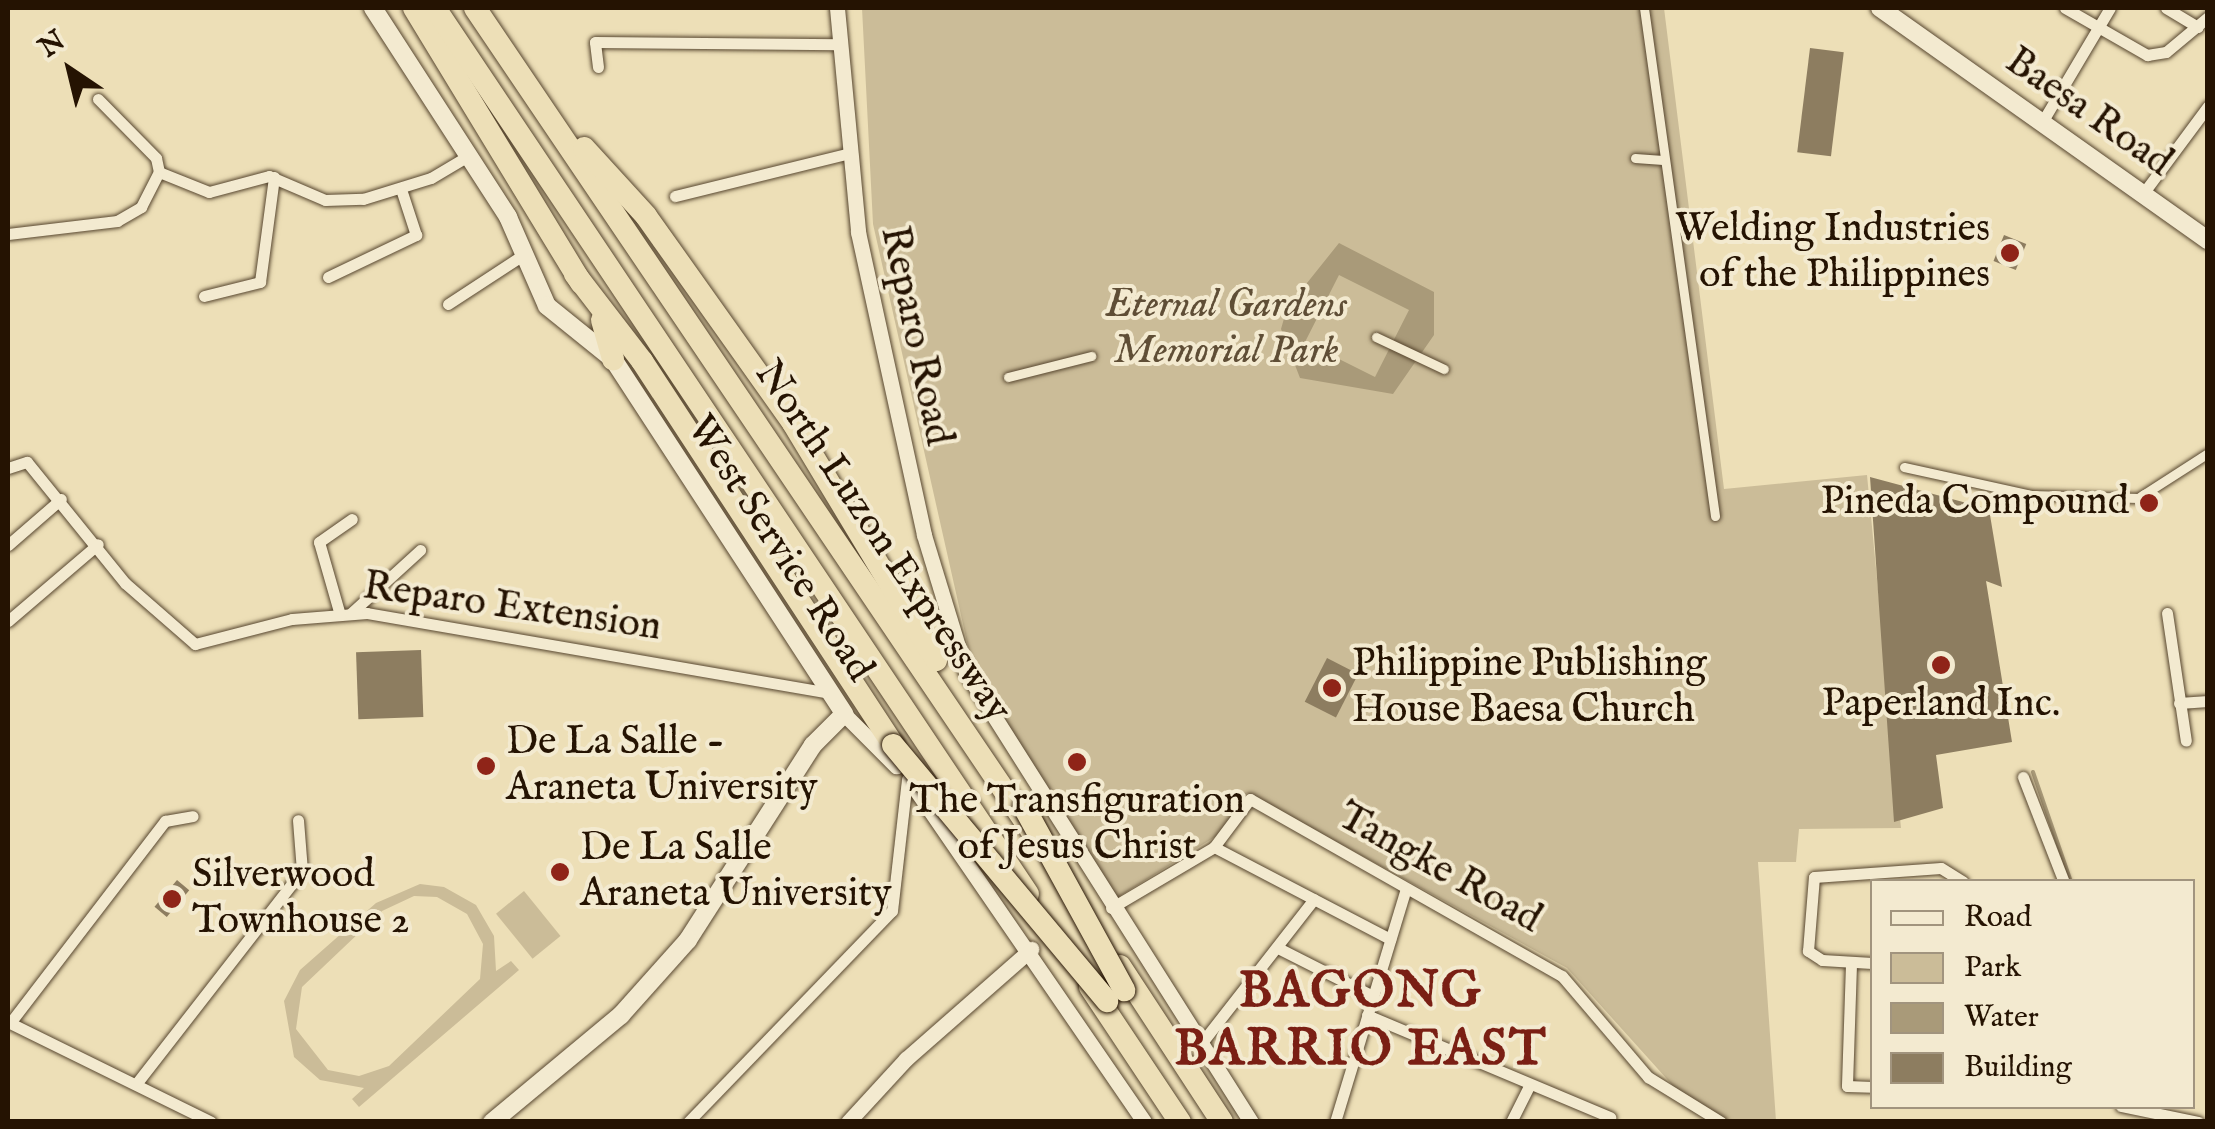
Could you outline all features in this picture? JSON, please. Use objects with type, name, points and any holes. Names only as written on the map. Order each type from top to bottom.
[{"type":"highway","points":[[414,8],[575,274],[608,334],[613,359]]},
{"type":"highway","name":"North Luzon Expressway","points":[[435,8],[1184,1122]]},
{"type":"highway","name":"North Luzon Expressway","points":[[474,8],[1222,1122]]},
{"type":"highway","points":[[524,82],[646,216],[793,423],[1024,806],[1115,996],[1184,1122]]},
{"type":"highway","points":[[575,274],[642,361],[893,745],[1115,996],[1211,1122]]},
{"type":"main road","name":"West Service Road","points":[[374,8],[526,253],[548,306],[613,359],[835,693],[844,714]]},
{"type":"main road","name":"Baesa Road","points":[[1880,8],[2208,240]]},
{"type":"main road","points":[[492,1122],[621,1015],[678,953],[814,746],[844,714]]},
{"type":"street","name":"Reparo Road","points":[[837,8],[858,232],[924,535],[966,672],[1111,908],[1251,1122]]},
{"type":"street","points":[[1644,8],[1715,516]]},
{"type":"street","points":[[2065,8],[2154,56],[2208,16]]},
{"type":"street","points":[[2042,124],[2110,8]]},
{"type":"street","points":[[2166,8],[2198,27]]},
{"type":"street","points":[[598,67],[595,42],[840,44]]},
{"type":"street","points":[[8,234],[117,221],[141,207],[160,172],[156,158],[98,98]]},
{"type":"street","points":[[2142,195],[2208,106]]},
{"type":"street","points":[[676,196],[850,153]]},
{"type":"street","points":[[160,172],[209,192],[274,176],[326,200],[401,189],[468,156]]},
{"type":"street","points":[[1635,158],[1663,160]]},
{"type":"street","points":[[204,296],[260,282],[274,176]]},
{"type":"street","points":[[328,277],[416,234],[401,189]]},
{"type":"street","points":[[448,304],[526,253]]},
{"type":"street","points":[[1376,337],[1444,370]]},
{"type":"street","points":[[1008,377],[1091,356]]},
{"type":"street","points":[[1904,467],[2031,495],[2138,498],[2208,453]]},
{"type":"street","name":"Reparo Extension","points":[[8,468],[22,460],[61,499],[125,582],[195,644],[345,615],[835,693]]},
{"type":"street","points":[[8,545],[61,499]]},
{"type":"street","points":[[352,519],[319,542],[345,615],[420,550]]},
{"type":"street","points":[[8,621],[98,544]]},
{"type":"street","points":[[2168,612],[2186,741]]},
{"type":"street","points":[[2179,703],[2208,702]]},
{"type":"street","name":"West Service Road","points":[[844,714],[908,779],[1032,950],[1144,1122]]},
{"type":"street","points":[[2023,776],[2063,879]]},
{"type":"street","points":[[688,1122],[892,910],[908,779]]},
{"type":"street","name":"Tangke Road","points":[[1214,847],[1250,799],[1562,976],[1648,1077],[1721,1122]]},
{"type":"street","points":[[193,816],[165,821],[9,1022],[211,1122]]},
{"type":"street","points":[[136,1084],[302,871],[298,820]]},
{"type":"street","points":[[1111,908],[1214,847],[1390,939]]},
{"type":"street","points":[[1870,963],[1813,957],[1806,943],[1809,885],[1820,874],[1941,868],[1958,879]]},
{"type":"street","points":[[1334,1122],[1406,889]]},
{"type":"street","points":[[1200,1045],[1314,900]]},
{"type":"street","points":[[1278,948],[1372,996]]},
{"type":"street","points":[[848,1122],[906,1059],[1032,950]]},
{"type":"street","points":[[1852,964],[1847,1086],[1870,1088]]},
{"type":"street","points":[[1367,1015],[1610,1117]]},
{"type":"street","points":[[1510,1122],[1529,1086]]},
{"type":"street","points":[[2148,1109],[2198,1122]]},
{"type":"green space","name":"Eternal Gardens Memorial Park","points":[[862,8],[1664,8],[1724,489],[1867,475],[1901,828],[1799,829],[1796,862],[1758,862],[1776,1121],[1729,1121],[1675,1088],[1567,968],[1247,793],[1218,835],[1115,899],[974,673],[873,224]]},
{"type":"green space","points":[[420,884],[444,887],[476,905],[494,936],[496,971],[511,961],[519,970],[359,1107],[352,1099],[364,1088],[320,1080],[294,1057],[284,1001],[300,970],[376,903]],"holes":[[[414,896],[437,897],[467,914],[483,944],[480,979],[389,1066],[359,1076],[328,1070],[296,1029],[302,987],[382,911]]]},
{"type":"green space","points":[[524,891],[561,936],[533,959],[496,914]]},
{"type":"water","points":[[1339,243],[1434,292],[1434,335],[1393,394],[1300,378],[1281,329],[1287,308]],"holes":[[[1339,275],[1409,310],[1375,377],[1305,342]]]},
{"type":"building","points":[[1810,48],[1844,52],[1831,156],[1797,152]]},
{"type":"building","name":"Welding Industries of the Philippines","points":[[2004,235],[2026,244],[2016,270],[1994,261]]},
{"type":"building","name":"Paperland Inc.","points":[[1870,477],[1989,509],[2002,587],[1986,581],[2012,742],[1936,755],[1943,808],[1894,822]]},
{"type":"building","points":[[421,650],[423,717],[358,719],[356,652]]},
{"type":"building","name":"Philippine Publishing House Baesa Church","points":[[1327,658],[1358,674],[1336,718],[1305,702]]},
{"type":"building","name":"Silverwood Townhouse 2","points":[[177,880],[189,890],[167,917],[155,907]]},
{"type":"waterway","points":[[2033,772],[2070,879]]},
{"type":"place","name":"Welding Industries of the Philippines","points":[[2010,253]]},
{"type":"place","name":"Pineda Compound","points":[[2149,503]]},
{"type":"place","name":"Paperland Inc.","points":[[1941,665]]},
{"type":"place","name":"Philippine Publishing House Baesa Church","points":[[1332,688]]},
{"type":"place","name":"The Transfiguration of Jesus Christ","points":[[1077,762]]},
{"type":"place","name":"De La Salle - Araneta University","points":[[486,766]]},
{"type":"place","name":"De La Salle Araneta University","points":[[560,872]]},
{"type":"place","name":"Silverwood Townhouse 2","points":[[172,899]]},
{"type":"district","name":"BAGONG BARRIO EAST","points":[[1361,1021]]}]
